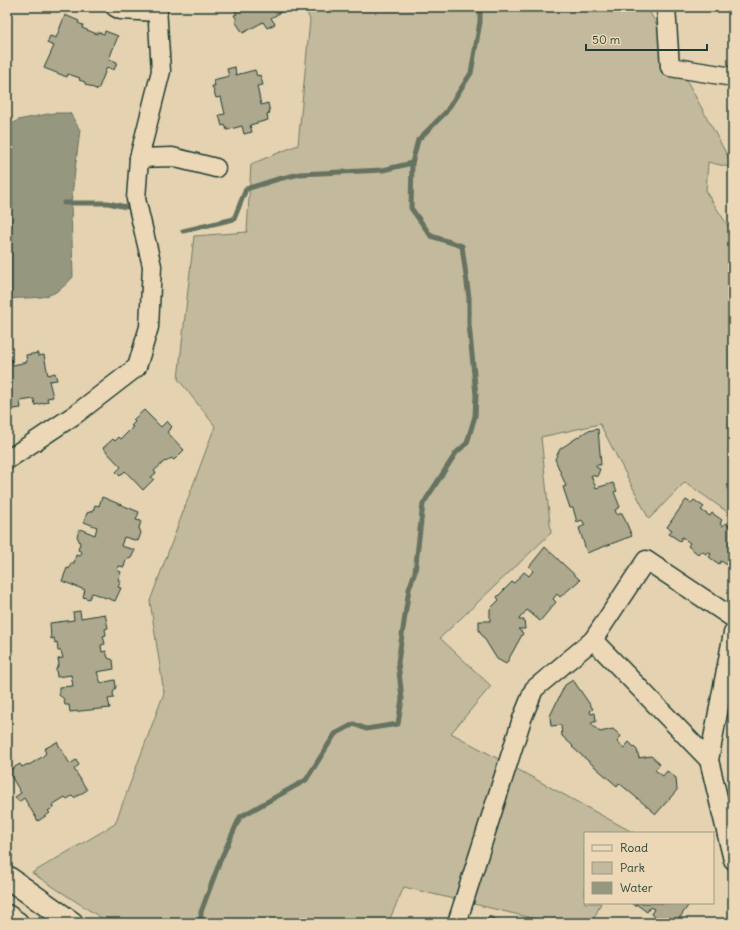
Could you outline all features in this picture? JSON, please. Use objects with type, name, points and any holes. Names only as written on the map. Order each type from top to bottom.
[{"type":"main road","points":[[7,877],[72,923]]},
{"type":"main road","points":[[7,916],[17,923]]},
{"type":"street","points":[[7,460],[76,414],[138,367],[149,327],[152,266],[136,198],[139,158],[161,71],[157,9],[121,10],[115,7]]},
{"type":"street","points":[[666,7],[670,67],[733,78]]},
{"type":"street","points":[[139,158],[172,157],[216,168]]},
{"type":"street","points":[[457,923],[522,719],[534,689],[593,640],[646,560],[733,618]]},
{"type":"street","points":[[733,633],[709,760],[733,860]]},
{"type":"street","points":[[593,640],[709,760]]},
{"type":"green space","points":[[305,7],[647,7],[733,166],[733,168],[708,162],[706,192],[730,229],[733,241],[733,516],[685,482],[649,519],[600,424],[541,437],[551,533],[440,638],[491,686],[451,733],[632,832],[584,832],[584,904],[601,904],[592,923],[552,923],[404,887],[388,923],[109,923],[32,873],[115,824],[164,693],[150,601],[215,426],[178,379],[194,236],[247,232],[251,164],[298,145],[310,20]]},
{"type":"water","points":[[53,113],[70,113],[80,130],[71,203],[73,277],[65,285],[50,295],[36,298],[7,299],[7,128],[18,120]]},
{"type":"building","points":[[233,7],[290,7],[271,18],[275,24],[267,28],[263,22],[243,33],[235,21],[237,20],[234,15],[237,14]]},
{"type":"building","points":[[65,15],[79,21],[78,23],[83,25],[82,28],[97,34],[98,32],[104,34],[105,31],[118,36],[109,59],[117,62],[114,70],[107,67],[98,90],[79,80],[80,78],[68,74],[67,77],[44,68],[54,46],[47,43],[50,36],[56,38]]},
{"type":"building","points":[[235,67],[236,75],[255,70],[257,76],[260,75],[263,85],[257,86],[261,105],[268,103],[270,113],[267,114],[268,120],[250,125],[252,132],[244,134],[242,126],[227,130],[225,125],[222,126],[219,115],[225,114],[221,97],[216,98],[212,86],[215,86],[213,80],[229,76],[227,69]]},
{"type":"building","points":[[38,353],[38,356],[44,355],[48,375],[55,373],[57,380],[49,381],[53,397],[47,398],[48,402],[35,405],[34,399],[20,401],[21,408],[7,410],[7,359],[11,359],[13,365],[27,362],[26,355]]},
{"type":"building","points":[[144,410],[161,427],[167,421],[172,427],[167,432],[184,450],[174,460],[171,458],[166,462],[165,461],[154,471],[156,473],[151,477],[154,479],[143,490],[125,471],[120,476],[116,472],[121,467],[103,448],[113,439],[115,441],[119,437],[121,439],[133,427],[131,426],[135,422],[133,420]]},
{"type":"building","points":[[598,429],[601,465],[596,465],[596,467],[600,469],[597,477],[591,476],[596,488],[613,483],[617,491],[614,492],[620,507],[615,510],[617,515],[622,513],[632,536],[587,553],[579,528],[585,525],[582,520],[577,522],[573,508],[570,508],[563,487],[566,486],[555,459],[560,449],[587,431]]},
{"type":"building","points":[[102,497],[139,512],[136,520],[141,521],[139,528],[141,533],[138,541],[124,537],[121,546],[135,550],[131,558],[126,560],[124,567],[119,566],[117,570],[121,572],[118,580],[121,581],[118,587],[121,588],[115,601],[92,593],[89,599],[83,597],[85,590],[62,581],[67,568],[69,569],[71,563],[74,563],[76,555],[80,556],[82,552],[78,550],[80,543],[77,536],[80,529],[95,535],[97,527],[84,522],[87,513],[93,511],[95,505],[99,506]]},
{"type":"building","points":[[686,500],[691,503],[694,500],[704,507],[701,510],[710,516],[712,513],[722,520],[720,524],[723,526],[725,523],[731,527],[733,523],[733,574],[728,570],[730,567],[721,561],[719,564],[709,557],[711,554],[708,551],[706,554],[701,551],[698,554],[688,546],[690,543],[682,537],[680,541],[669,534],[672,530],[667,527]]},
{"type":"building","points":[[545,547],[580,580],[560,597],[557,594],[553,599],[556,602],[540,621],[527,610],[519,619],[524,620],[525,629],[518,629],[523,633],[506,664],[497,659],[479,630],[479,621],[490,621],[490,609],[499,600],[497,597],[512,582],[514,583],[524,572],[529,576],[533,571],[529,567]]},
{"type":"building","points":[[80,611],[81,618],[105,614],[108,628],[105,629],[106,635],[103,636],[105,644],[101,645],[102,652],[106,651],[108,658],[113,660],[114,669],[97,672],[101,683],[115,680],[116,687],[113,693],[114,698],[108,699],[110,708],[70,712],[69,705],[65,705],[64,699],[59,695],[59,687],[73,686],[71,675],[57,677],[56,669],[59,664],[58,659],[63,658],[61,651],[58,651],[57,642],[55,643],[54,638],[51,639],[50,623],[74,620],[73,612]]},
{"type":"building","points":[[573,680],[593,709],[590,711],[591,714],[595,713],[596,722],[592,722],[592,725],[600,732],[613,729],[621,736],[617,742],[624,748],[629,742],[637,750],[639,758],[651,756],[660,764],[655,770],[663,776],[667,771],[676,778],[677,790],[656,814],[619,783],[617,786],[572,747],[573,746],[562,736],[561,725],[551,726],[550,716],[565,685]]},
{"type":"building","points":[[57,742],[70,764],[76,760],[79,765],[74,769],[87,790],[74,798],[72,796],[67,799],[65,797],[52,805],[54,807],[48,811],[50,813],[38,821],[24,798],[19,802],[15,797],[21,793],[8,771],[20,764],[22,767],[28,764],[29,765],[46,753],[44,749]]},
{"type":"building","points":[[636,904],[689,904],[676,923],[663,923],[651,914],[654,909],[650,907],[647,912]]},
{"type":"building","points":[[489,916],[503,923],[486,923]]},
{"type":"waterway","points":[[201,923],[201,912],[220,861],[240,817],[306,780],[335,734],[354,724],[366,729],[398,724],[402,699],[398,662],[409,589],[415,572],[423,504],[456,453],[467,443],[475,416],[476,395],[469,324],[469,298],[462,246],[431,236],[411,208],[412,163],[418,140],[446,112],[471,73],[480,22],[480,7]]},
{"type":"waterway","points":[[183,231],[234,219],[246,189],[278,179],[300,174],[383,170],[412,163]]},
{"type":"waterway","points":[[64,203],[108,203],[126,207]]}]
